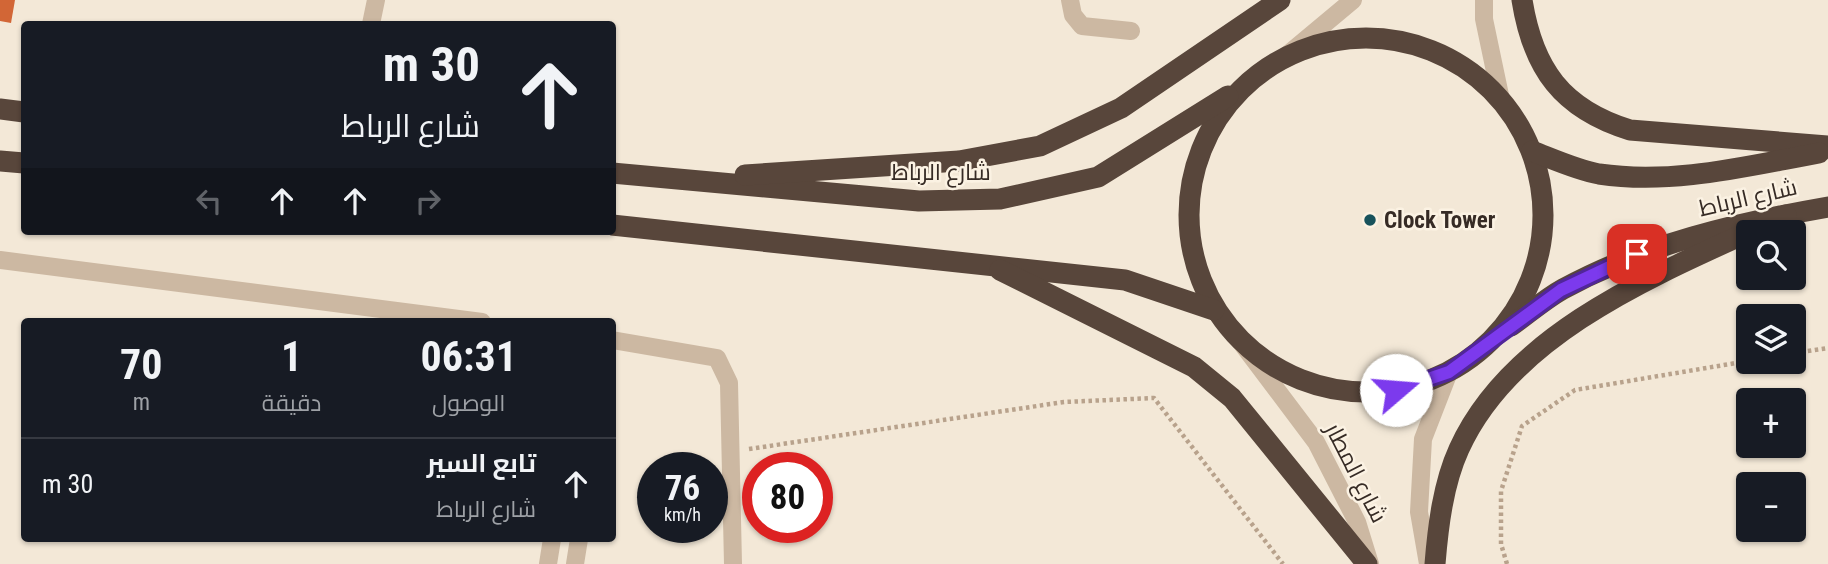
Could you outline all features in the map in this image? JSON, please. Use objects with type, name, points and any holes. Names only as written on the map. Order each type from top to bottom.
[{"type":"highway","points":[[674,179],[959,161],[1040,146],[1121,108],[1280,0]]},
{"type":"highway","points":[[1522,0],[1527,34],[1541,67],[1581,109],[1608,123],[1630,130],[1828,148]]},
{"type":"highway","points":[[1242,87],[1286,56],[1342,39],[1401,41],[1456,62],[1501,100],[1519,124],[1532,151],[1544,200],[1541,250],[1524,297],[1495,338]]},
{"type":"highway","name":"شارع الرباط","points":[[616,173],[919,201],[1000,199],[1098,177],[1242,87]]},
{"type":"highway","name":"شارع الرباط","points":[[1242,87],[1212,125],[1193,170],[1187,218],[1194,265],[1214,310],[1240,341],[1285,374],[1339,391],[1396,390],[1449,372],[1561,290],[1637,254],[1741,222],[1828,207]]},
{"type":"highway","points":[[0,109],[21,112]]},
{"type":"highway","name":"شارع الرباط","points":[[1532,151],[1598,174],[1666,177],[1703,174],[1828,148]]},
{"type":"highway","points":[[0,161],[21,163]]},
{"type":"highway","points":[[1435,564],[1438,523],[1458,450],[1489,397],[1511,372],[1535,351],[1602,306],[1786,215]]},
{"type":"highway","points":[[616,225],[1125,280],[1214,310]]},
{"type":"highway","points":[[988,264],[1194,367],[1232,398],[1369,564]]},
{"type":"street","points":[[373,21],[376,0]]},
{"type":"street","points":[[1070,0],[1073,15],[1082,26],[1131,32]]},
{"type":"street","points":[[1286,56],[1353,0]]},
{"type":"street","points":[[1484,0],[1484,19],[1501,100]]},
{"type":"street","points":[[0,260],[451,318]]},
{"type":"street","points":[[616,341],[717,358],[729,383],[733,564]]},
{"type":"street","name":"شارع المطار","points":[[1240,341],[1317,442],[1357,522],[1369,564]]},
{"type":"street","name":"شارع المطار","points":[[1428,564],[1419,512],[1423,439],[1449,372]]},
{"type":"street","points":[[548,564],[552,542]]},
{"type":"street","points":[[575,564],[579,542]]},
{"type":"path","points":[[1806,352],[1828,348]]},
{"type":"path","points":[[1507,564],[1501,544],[1501,491],[1522,426],[1575,390],[1736,363]]},
{"type":"path","points":[[729,452],[1064,402],[1154,398],[1283,564]]},
{"type":"building","points":[[0,0],[15,0],[11,23],[0,21]]},
{"type":"place","name":"Clock Tower","points":[[1370,220]]},
{"type":"route","points":[[1396,390],[1449,372],[1561,290],[1637,254]]}]
